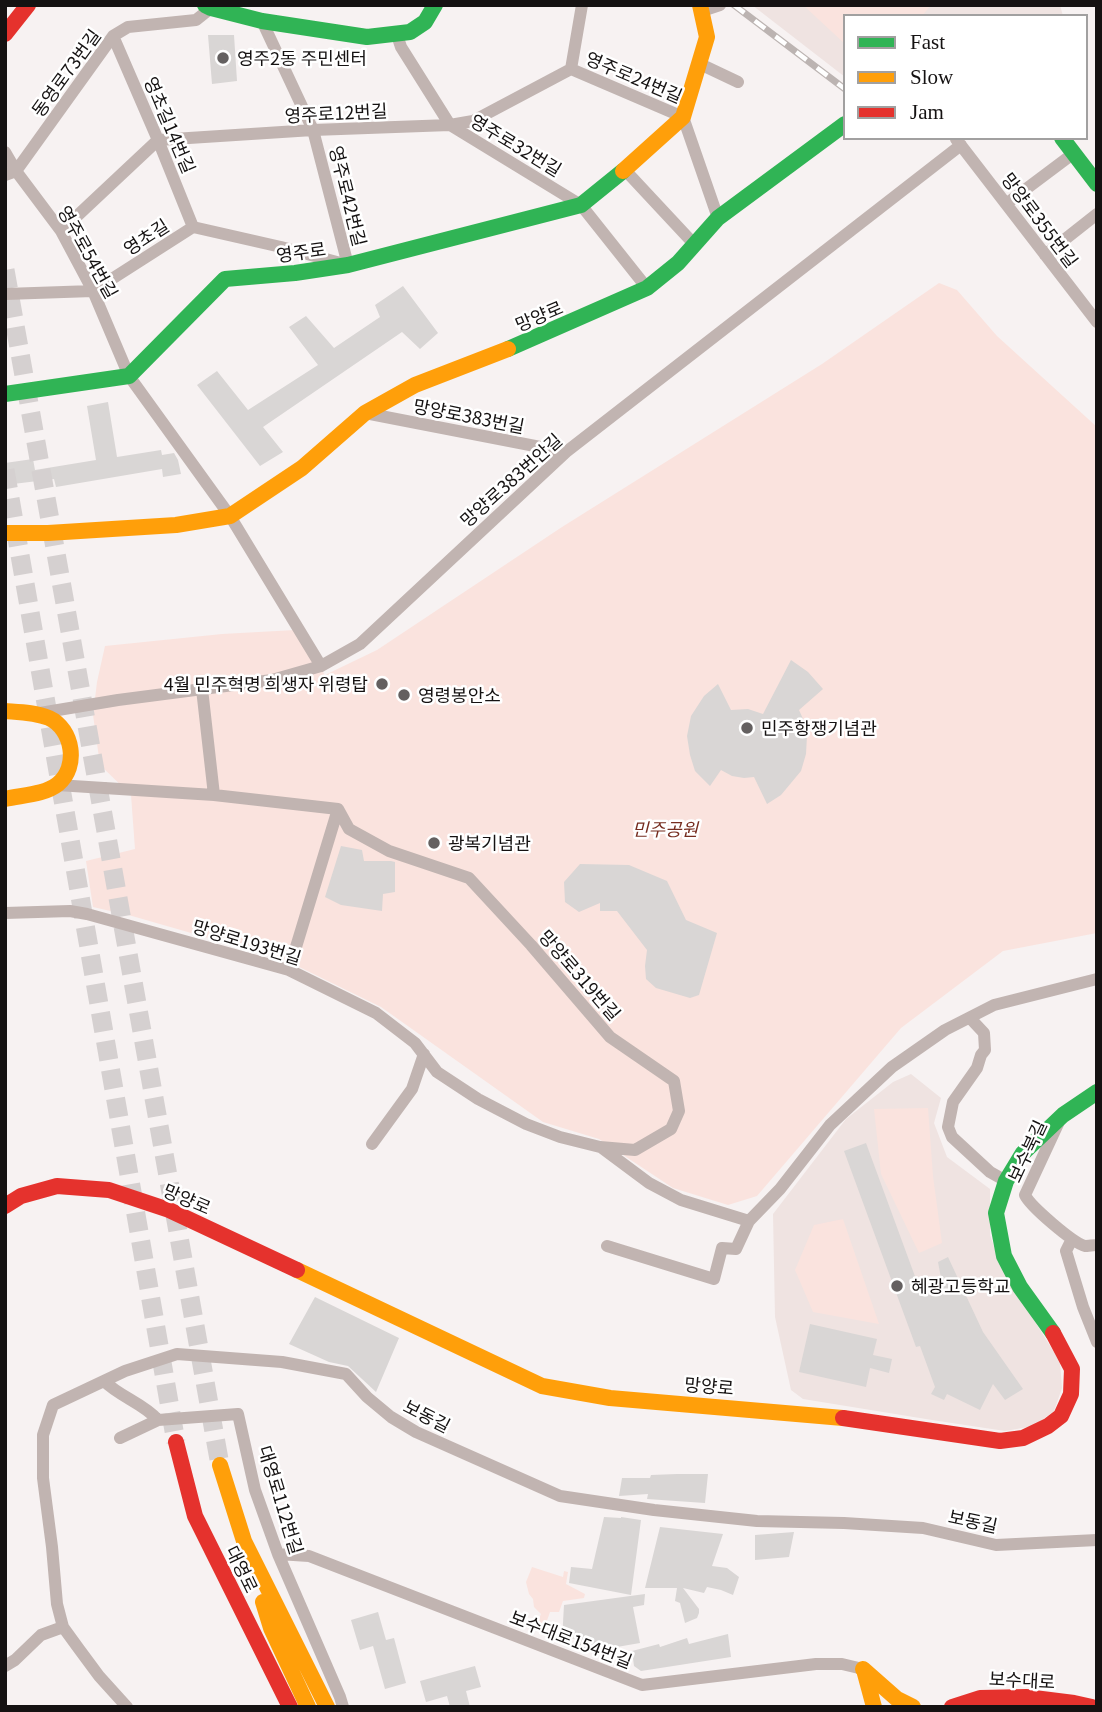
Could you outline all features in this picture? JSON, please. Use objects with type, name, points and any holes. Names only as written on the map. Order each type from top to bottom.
[{"type":"main road","points":[[5,34],[28,5]]},
{"type":"main road","points":[[208,7],[262,22],[367,37],[410,32],[425,22],[435,5]]},
{"type":"main road","name":"영주로","points":[[129,376],[225,279],[348,265],[581,205],[625,170],[683,117],[707,37],[701,8]]},
{"type":"main road","name":"망양로","points":[[5,533],[176,526],[230,516],[302,468],[365,413],[415,385],[533,340],[648,288],[678,263],[718,218],[843,125]]},
{"type":"main road","points":[[1064,140],[1097,184]]},
{"type":"main road","points":[[5,394],[129,376]]},
{"type":"main road","points":[[5,711],[33,714],[54,721],[67,737],[71,748],[70,768],[57,785],[40,792],[5,799]]},
{"type":"main road","name":"망양로","points":[[5,1206],[20,1196],[57,1186],[109,1190],[169,1210],[542,1386],[610,1398],[835,1417],[1000,1441],[1023,1438],[1048,1426],[1061,1416],[1071,1394],[1072,1369],[1058,1341],[1020,1287],[1004,1256],[996,1213],[1006,1181],[1023,1153],[1063,1115],[1097,1092]]},
{"type":"main road","name":"대영로","points":[[176,1442],[195,1516],[290,1707]]},
{"type":"main road","name":"대영로","points":[[220,1465],[244,1541],[327,1707]]},
{"type":"main road","points":[[244,1541],[271,1629],[308,1707]]},
{"type":"main road","points":[[863,1669],[874,1707]]},
{"type":"main road","points":[[863,1669],[897,1699],[913,1707]]},
{"type":"main road","name":"보수대로","points":[[952,1707],[980,1698],[1026,1697],[1092,1707]]},
{"type":"street","points":[[571,69],[582,5]]},
{"type":"street","points":[[701,8],[720,5]]},
{"type":"street","name":"동영로73번길","points":[[11,173],[113,36],[128,27],[195,20],[208,7]]},
{"type":"street","name":"영주로42번길","points":[[262,22],[313,130],[348,265]]},
{"type":"street","name":"영주로32번길","points":[[397,35],[401,47],[450,125],[581,205],[648,288]]},
{"type":"street","name":"영초길14번길","points":[[113,36],[193,228]]},
{"type":"street","points":[[700,64],[738,82]]},
{"type":"street","name":"영주로24번길","points":[[571,69],[683,117]]},
{"type":"street","name":"영주로12번길","points":[[158,140],[450,125],[473,121],[571,69]]},
{"type":"street","points":[[683,117],[718,218]]},
{"type":"street","points":[[61,232],[158,140]]},
{"type":"street","name":"망양로355번길","points":[[958,141],[1097,322]]},
{"type":"street","name":"망양로383번안길","points":[[33,714],[272,680],[321,666],[360,644],[566,453],[958,141]]},
{"type":"street","name":"영주로54번길","points":[[5,152],[11,173],[61,232],[93,291],[129,376],[230,516]]},
{"type":"street","points":[[1006,204],[1074,153]]},
{"type":"street","points":[[625,170],[694,244]]},
{"type":"street","points":[[1045,255],[1097,214]]},
{"type":"street","name":"영초길","points":[[93,291],[193,228],[348,265]]},
{"type":"street","points":[[5,294],[93,291]]},
{"type":"street","name":"망양로383번길","points":[[365,413],[566,453]]},
{"type":"street","points":[[230,516],[321,666]]},
{"type":"street","points":[[202,689],[214,795]]},
{"type":"street","points":[[57,785],[214,795],[338,809],[289,970]]},
{"type":"street","name":"망양로319번길","points":[[338,809],[349,829],[389,851],[469,878],[610,1037],[674,1081],[679,1111],[671,1129],[635,1150],[600,1147]]},
{"type":"street","name":"망양로193번길","points":[[5,913],[70,911],[87,914],[289,970],[376,1013],[415,1043],[437,1072],[478,1099],[526,1124],[560,1137],[600,1147]]},
{"type":"street","points":[[607,1246],[714,1279],[722,1248],[736,1249],[749,1221],[780,1189],[830,1125],[892,1067],[945,1030],[994,1005],[1097,979]]},
{"type":"street","points":[[970,1018],[984,1033],[985,1050],[978,1068],[953,1102],[947,1127],[952,1137],[990,1172],[1006,1181]]},
{"type":"street","points":[[372,1144],[412,1089],[424,1054]]},
{"type":"street","name":"보수북길","points":[[1063,1115],[1025,1195],[1032,1205],[1072,1239],[1086,1246],[1097,1245]]},
{"type":"street","points":[[600,1147],[649,1183],[681,1200],[749,1221]]},
{"type":"street","points":[[1072,1239],[1066,1251],[1097,1342]]},
{"type":"street","name":"보동길","points":[[64,1627],[57,1604],[43,1478],[43,1435],[53,1405],[125,1371],[177,1354],[282,1362],[346,1374],[391,1418],[416,1432],[560,1496],[757,1521],[923,1528],[996,1545],[1097,1540]]},
{"type":"street","points":[[104,1381],[110,1388],[149,1410],[158,1420]]},
{"type":"street","name":"대영로112번길","points":[[120,1438],[158,1420],[238,1414],[256,1490],[278,1555],[343,1707]]},
{"type":"street","name":"보수대로154번길","points":[[278,1555],[309,1556],[642,1685],[816,1664],[842,1664],[863,1669]]},
{"type":"street","points":[[5,1666],[41,1635],[64,1627],[99,1676],[127,1707]]},
{"type":"shaded area","points":[[752,5],[1060,5],[1062,14],[843,14],[843,75]]},
{"type":"shaded area","points":[[911,1074],[941,1098],[934,1123],[947,1157],[990,1189],[990,1235],[1001,1267],[1060,1362],[1062,1388],[1054,1411],[1034,1426],[1005,1431],[803,1399],[791,1390],[775,1317],[773,1214],[846,1119],[893,1082]]},
{"type":"green space","points":[[803,5],[931,5],[924,14],[843,14],[843,42]]},
{"type":"green space","name":"민주공원","points":[[939,283],[957,290],[997,336],[1097,427],[1097,933],[1003,951],[901,1028],[757,1196],[728,1205],[673,1188],[599,1139],[543,1122],[381,1007],[285,960],[93,907],[86,861],[135,849],[131,795],[100,765],[93,715],[105,646],[222,634],[295,630],[325,675],[377,650],[562,527],[822,364]]},
{"type":"green space","points":[[928,1108],[942,1243],[919,1253],[881,1174],[874,1109]]},
{"type":"green space","points":[[843,1219],[879,1324],[813,1312],[795,1270],[814,1225]]},
{"type":"green space","points":[[532,1567],[563,1577],[564,1571],[568,1572],[566,1584],[585,1594],[584,1598],[563,1601],[559,1612],[550,1612],[543,1632],[535,1628],[541,1614],[534,1607],[526,1582]]},
{"type":"building","name":"영주2동 주민센터","points":[[208,35],[234,35],[237,81],[212,84]]},
{"type":"building","points":[[403,286],[438,333],[420,349],[402,332],[263,427],[283,452],[260,466],[197,385],[217,371],[248,410],[318,365],[289,327],[306,316],[334,348],[380,317],[375,305]]},
{"type":"building","points":[[108,402],[117,457],[161,450],[162,455],[174,453],[181,474],[163,477],[162,469],[56,487],[54,479],[5,485],[5,463],[33,459],[35,470],[96,460],[87,406]]},
{"type":"building","name":"민주항쟁기념관","points":[[791,660],[808,672],[823,689],[799,710],[807,736],[801,771],[781,795],[767,804],[754,777],[732,776],[721,770],[710,786],[695,771],[690,755],[687,736],[691,716],[704,696],[718,684],[731,710],[748,709],[763,714]]},
{"type":"building","points":[[341,846],[362,850],[364,861],[395,862],[395,892],[383,894],[382,911],[341,905],[325,897]]},
{"type":"building","points":[[580,864],[629,865],[667,881],[686,920],[717,933],[699,995],[690,998],[656,988],[646,979],[647,950],[617,911],[600,911],[600,903],[579,912],[565,902],[564,882]]},
{"type":"building","points":[[866,1143],[920,1290],[941,1278],[938,1262],[948,1257],[983,1332],[1023,1389],[1005,1400],[993,1384],[980,1410],[947,1394],[944,1400],[931,1394],[935,1387],[920,1346],[916,1347],[844,1151]]},
{"type":"building","points":[[315,1297],[399,1338],[376,1392],[348,1366],[329,1362],[289,1344]]},
{"type":"building","points":[[810,1324],[877,1339],[873,1355],[892,1359],[889,1373],[870,1368],[866,1387],[799,1372]]},
{"type":"building","points":[[708,1474],[705,1503],[647,1499],[648,1494],[619,1496],[622,1478]]},
{"type":"building","points":[[604,1517],[641,1520],[631,1595],[569,1583],[571,1567],[592,1569]]},
{"type":"building","points":[[660,1527],[723,1534],[712,1566],[727,1568],[739,1577],[733,1595],[707,1587],[704,1593],[683,1588],[699,1609],[697,1618],[685,1623],[680,1603],[675,1601],[677,1588],[645,1588]]},
{"type":"building","points":[[794,1532],[789,1557],[755,1560],[755,1535]]},
{"type":"building","points":[[645,1594],[644,1605],[633,1607],[640,1643],[585,1650],[577,1647],[578,1638],[562,1640],[564,1605]]},
{"type":"building","points":[[378,1612],[386,1640],[394,1638],[406,1683],[385,1689],[373,1646],[360,1650],[351,1620]]},
{"type":"building","points":[[728,1634],[731,1657],[641,1671],[634,1666],[632,1651],[659,1644],[660,1647],[687,1638],[689,1644]]},
{"type":"building","points":[[475,1666],[481,1687],[466,1691],[470,1707],[450,1707],[447,1696],[426,1702],[420,1681]]},
{"type":"tunnel","points":[[5,270],[220,1465]]},
{"type":"tunnel","points":[[5,470],[176,1442]]},
{"type":"railway","points":[[734,5],[843,87]]},
{"type":"traffic: fast","points":[[205,5],[262,21],[367,37],[410,32],[425,22],[435,5]]},
{"type":"traffic: fast","points":[[508,349],[647,288],[678,263],[718,218],[843,125]]},
{"type":"traffic: fast","points":[[1064,140],[1097,184]]},
{"type":"traffic: fast","points":[[5,394],[129,376],[225,279],[348,265],[581,205],[623,171]]},
{"type":"traffic: fast","points":[[1053,1333],[1020,1287],[1004,1256],[996,1213],[1006,1181],[1023,1153],[1063,1115],[1097,1092]]},
{"type":"traffic: slow","points":[[623,171],[683,117],[707,37],[700,5]]},
{"type":"traffic: slow","points":[[5,533],[176,525],[230,516],[302,468],[365,413],[415,385],[508,349]]},
{"type":"traffic: slow","points":[[5,711],[38,715],[57,723],[68,739],[71,759],[65,777],[52,788],[40,793],[5,799]]},
{"type":"traffic: slow","points":[[297,1270],[542,1386],[610,1398],[843,1418]]},
{"type":"traffic: slow","points":[[220,1465],[244,1541],[327,1707]]},
{"type":"traffic: slow","points":[[263,1602],[271,1628],[308,1707]]},
{"type":"traffic: slow","points":[[863,1669],[897,1699],[913,1707]]},
{"type":"traffic: slow","points":[[864,1670],[874,1707]]},
{"type":"traffic: jam","points":[[5,34],[28,5]]},
{"type":"traffic: jam","points":[[5,1206],[21,1196],[57,1186],[109,1190],[169,1210],[297,1270]]},
{"type":"traffic: jam","points":[[843,1418],[1000,1441],[1023,1438],[1048,1426],[1061,1416],[1071,1394],[1072,1369],[1053,1333]]},
{"type":"traffic: jam","points":[[176,1442],[195,1516],[290,1707]]},
{"type":"traffic: jam","points":[[952,1707],[980,1698],[1026,1697],[1092,1707]]},
{"type":"place","name":"영주2동 주민센터","points":[[223,58]]},
{"type":"place","name":"4월 민주혁명 희생자 위령탑","points":[[382,684]]},
{"type":"place","name":"영령봉안소","points":[[404,695]]},
{"type":"place","name":"민주항쟁기념관","points":[[747,728]]},
{"type":"place","name":"광복기념관","points":[[434,843]]},
{"type":"place","name":"혜광고등학교","points":[[897,1286]]}]
